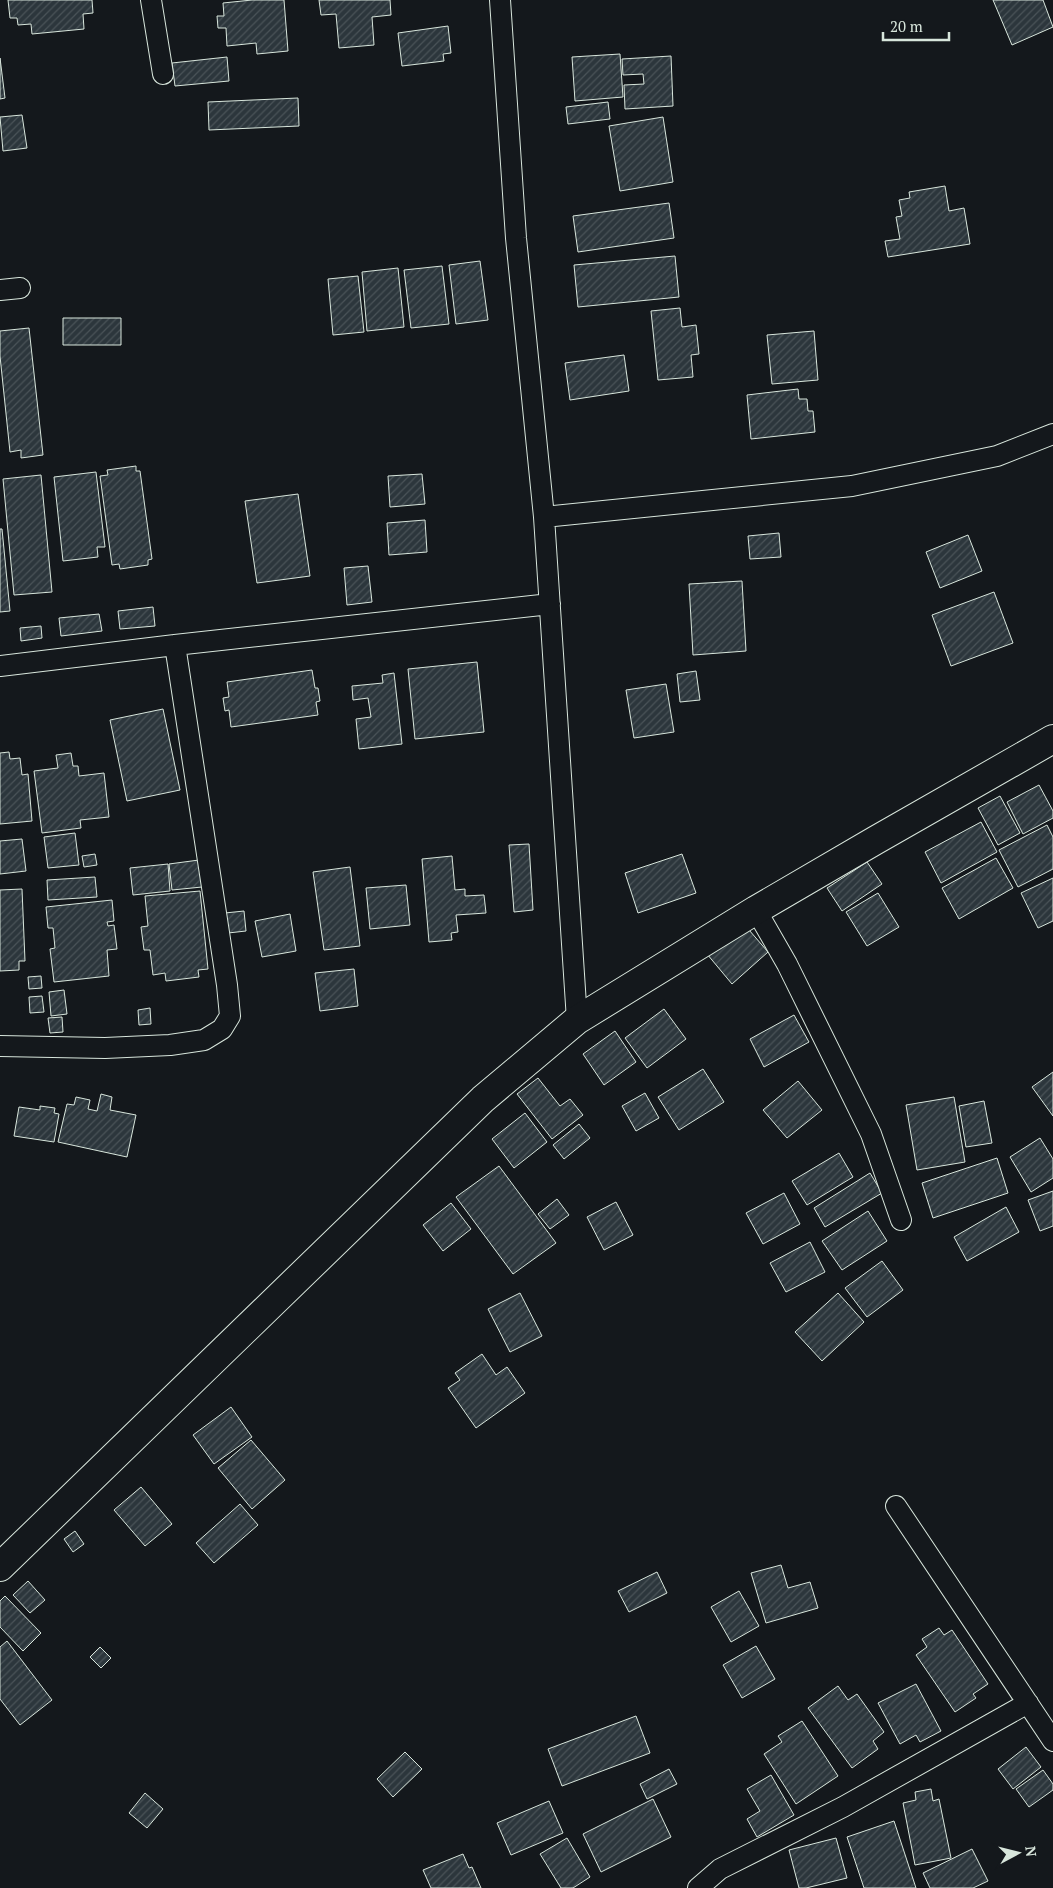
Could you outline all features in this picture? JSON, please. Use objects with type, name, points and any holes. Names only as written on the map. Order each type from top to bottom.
[{"type":"street","points":[[151,0],[164,74]]},
{"type":"street","points":[[500,0],[516,238],[544,517],[577,1020]]},
{"type":"street","points":[[0,290],[20,288]]},
{"type":"street","points":[[544,517],[852,486],[997,456],[1053,434]]},
{"type":"street","points":[[0,666],[550,604]]},
{"type":"street","points":[[0,1046],[105,1048],[170,1045],[204,1040],[222,1029],[230,1016],[227,985],[175,645]]},
{"type":"street","points":[[0,1567],[483,1099],[577,1020],[756,910],[1053,739]]},
{"type":"street","points":[[756,910],[787,964],[871,1134],[901,1220]]},
{"type":"street","points":[[896,1506],[1053,1741]]},
{"type":"street","points":[[698,1888],[720,1869],[843,1807],[1028,1704]]},
{"type":"building","points":[[8,0],[92,0],[93,13],[83,14],[84,29],[32,34],[31,24],[18,25],[17,18],[10,18]]},
{"type":"building","points":[[252,0],[284,0],[288,51],[257,54],[256,43],[227,46],[226,28],[218,28],[217,16],[224,16],[223,3]]},
{"type":"building","points":[[319,0],[390,0],[391,15],[372,17],[374,45],[339,48],[336,14],[321,15]]},
{"type":"building","points":[[993,0],[1043,0],[1053,27],[1012,45]]},
{"type":"building","points":[[448,26],[451,53],[443,54],[444,61],[402,66],[398,33]]},
{"type":"building","points":[[620,54],[623,97],[575,101],[572,57]]},
{"type":"building","points":[[671,56],[673,106],[625,109],[624,85],[644,84],[643,74],[623,75],[622,59]]},
{"type":"building","points":[[227,57],[229,81],[175,86],[172,63]]},
{"type":"building","points":[[0,58],[5,98],[0,99]]},
{"type":"building","points":[[298,98],[299,126],[209,130],[208,102]]},
{"type":"building","points":[[608,102],[610,119],[568,124],[566,107]]},
{"type":"building","points":[[22,115],[27,148],[3,151],[0,117]]},
{"type":"building","points":[[663,117],[673,182],[620,191],[609,126]]},
{"type":"building","points":[[945,186],[949,211],[964,208],[970,244],[888,257],[885,241],[900,239],[896,217],[902,216],[899,200],[910,198],[909,192]]},
{"type":"building","points":[[669,203],[674,238],[578,252],[573,216]]},
{"type":"building","points":[[675,256],[679,297],[578,307],[574,265]]},
{"type":"building","points":[[480,261],[488,320],[456,324],[449,265]]},
{"type":"building","points":[[442,266],[449,324],[411,328],[404,270]]},
{"type":"building","points":[[398,268],[404,327],[367,331],[362,272]]},
{"type":"building","points":[[358,276],[364,332],[333,335],[328,279]]},
{"type":"building","points":[[680,308],[682,327],[696,325],[699,354],[691,355],[693,377],[658,380],[651,311]]},
{"type":"building","points":[[63,318],[121,318],[121,345],[63,345]]},
{"type":"building","points":[[29,328],[43,455],[21,458],[21,450],[10,452],[0,356],[0,331]]},
{"type":"building","points":[[814,331],[818,380],[772,384],[767,335]]},
{"type":"building","points":[[624,355],[629,391],[570,400],[565,363]]},
{"type":"building","points":[[798,389],[799,399],[807,399],[808,411],[813,411],[815,432],[751,439],[747,395]]},
{"type":"building","points":[[136,466],[136,471],[140,471],[152,559],[148,560],[148,565],[120,569],[119,564],[112,565],[100,476],[108,475],[107,470]]},
{"type":"building","points":[[96,472],[105,547],[97,547],[98,557],[63,561],[54,477]]},
{"type":"building","points":[[422,474],[425,504],[390,507],[388,476]]},
{"type":"building","points":[[41,475],[52,592],[14,595],[3,479]]},
{"type":"building","points":[[298,494],[310,576],[257,583],[245,501]]},
{"type":"building","points":[[425,520],[427,552],[389,555],[387,523]]},
{"type":"building","points":[[0,529],[2,529],[10,611],[0,612]]},
{"type":"building","points":[[779,533],[781,557],[750,559],[748,536]]},
{"type":"building","points":[[968,535],[982,571],[940,588],[926,552]]},
{"type":"building","points":[[368,566],[372,602],[347,605],[344,568]]},
{"type":"building","points":[[742,581],[746,651],[693,655],[689,584]]},
{"type":"building","points":[[994,592],[1013,643],[951,666],[932,615]]},
{"type":"building","points":[[153,607],[155,626],[120,629],[118,611]]},
{"type":"building","points":[[99,614],[102,631],[61,636],[59,618]]},
{"type":"building","points":[[41,626],[42,638],[21,641],[20,628]]},
{"type":"building","points":[[477,662],[484,732],[415,739],[408,669]]},
{"type":"building","points":[[312,670],[315,688],[318,688],[320,701],[316,702],[318,715],[231,727],[229,710],[225,711],[223,698],[229,697],[227,682]]},
{"type":"building","points":[[696,671],[700,700],[680,702],[677,674]]},
{"type":"building","points":[[394,673],[402,744],[359,749],[356,719],[371,717],[368,698],[353,700],[352,686],[383,683],[382,675]]},
{"type":"building","points":[[666,684],[674,732],[634,738],[626,690]]},
{"type":"building","points":[[163,709],[180,790],[127,801],[110,720]]},
{"type":"building","points":[[9,752],[10,759],[20,758],[22,775],[28,774],[32,821],[0,824],[0,753]]},
{"type":"building","points":[[71,753],[73,766],[78,766],[79,776],[104,773],[109,817],[80,820],[81,828],[42,833],[34,771],[58,768],[56,755]]},
{"type":"building","points":[[1039,785],[1053,811],[1053,818],[1023,834],[1007,802]]},
{"type":"building","points":[[1000,796],[1020,833],[998,845],[978,808]]},
{"type":"building","points":[[981,822],[997,852],[941,883],[925,852]]},
{"type":"building","points":[[1047,825],[1053,837],[1053,869],[1018,887],[999,850]]},
{"type":"building","points":[[75,833],[79,865],[48,868],[44,837]]},
{"type":"building","points":[[22,839],[26,871],[0,874],[0,841]]},
{"type":"building","points":[[529,844],[533,910],[514,912],[509,845]]},
{"type":"building","points":[[95,854],[97,865],[84,867],[82,856]]},
{"type":"building","points":[[682,854],[696,893],[638,913],[625,873]]},
{"type":"building","points":[[452,856],[455,890],[465,889],[465,896],[484,895],[486,913],[456,915],[458,932],[451,933],[452,940],[429,942],[422,859]]},
{"type":"building","points":[[996,858],[1013,888],[959,919],[942,888]]},
{"type":"building","points":[[199,860],[202,887],[172,890],[169,864]]},
{"type":"building","points":[[867,862],[882,884],[842,911],[827,888]]},
{"type":"building","points":[[168,864],[170,891],[133,895],[130,868]]},
{"type":"building","points":[[350,867],[360,946],[324,950],[313,872]]},
{"type":"building","points":[[95,877],[97,897],[48,900],[47,880]]},
{"type":"building","points":[[1053,878],[1053,921],[1038,928],[1021,893]]},
{"type":"building","points":[[406,885],[410,925],[370,929],[366,888]]},
{"type":"building","points":[[22,889],[25,961],[19,961],[19,970],[0,971],[0,890]]},
{"type":"building","points":[[200,891],[208,969],[198,970],[199,977],[166,981],[165,973],[153,975],[150,950],[144,950],[141,927],[148,926],[145,896]]},
{"type":"building","points":[[878,893],[899,927],[867,946],[846,912]]},
{"type":"building","points":[[112,900],[114,921],[107,922],[108,926],[114,925],[117,949],[107,950],[109,976],[54,982],[50,949],[55,948],[53,928],[48,928],[46,907]]},
{"type":"building","points":[[244,911],[246,931],[228,933],[225,913]]},
{"type":"building","points":[[290,914],[296,951],[262,957],[255,921]]},
{"type":"building","points":[[743,923],[768,952],[732,984],[707,954]]},
{"type":"building","points":[[354,969],[358,1006],[320,1011],[315,973]]},
{"type":"building","points":[[41,976],[42,988],[29,989],[28,977]]},
{"type":"building","points":[[64,990],[67,1014],[51,1016],[49,992]]},
{"type":"building","points":[[42,996],[44,1012],[30,1013],[29,997]]},
{"type":"building","points":[[150,1008],[151,1024],[139,1025],[138,1010]]},
{"type":"building","points":[[664,1009],[686,1039],[647,1068],[625,1038]]},
{"type":"building","points":[[794,1015],[809,1042],[764,1067],[750,1039]]},
{"type":"building","points":[[62,1017],[63,1032],[50,1033],[48,1018]]},
{"type":"building","points":[[615,1031],[636,1062],[604,1085],[583,1054]]},
{"type":"building","points":[[703,1069],[724,1102],[679,1130],[658,1097]]},
{"type":"building","points":[[1053,1072],[1053,1116],[1032,1087]]},
{"type":"building","points":[[538,1078],[560,1106],[570,1099],[583,1115],[552,1139],[517,1094]]},
{"type":"building","points":[[798,1081],[822,1110],[787,1138],[763,1110]]},
{"type":"building","points":[[645,1093],[659,1118],[636,1131],[622,1106]]},
{"type":"building","points":[[101,1094],[112,1097],[110,1110],[136,1115],[127,1157],[58,1142],[67,1104],[74,1105],[76,1097],[90,1100],[88,1109],[97,1111]]},
{"type":"building","points":[[954,1097],[965,1162],[917,1170],[906,1105]]},
{"type":"building","points":[[984,1101],[992,1143],[966,1147],[959,1106]]},
{"type":"building","points":[[40,1106],[55,1108],[54,1113],[59,1114],[54,1142],[14,1136],[19,1107],[40,1110]]},
{"type":"building","points":[[525,1113],[547,1142],[514,1168],[492,1139]]},
{"type":"building","points":[[579,1124],[590,1138],[564,1159],[553,1145]]},
{"type":"building","points":[[1040,1138],[1053,1159],[1053,1178],[1031,1192],[1010,1157]]},
{"type":"building","points":[[839,1153],[853,1177],[807,1205],[792,1181]]},
{"type":"building","points":[[997,1158],[1008,1193],[933,1218],[922,1183]]},
{"type":"building","points":[[499,1166],[556,1243],[513,1274],[456,1197]]},
{"type":"building","points":[[870,1173],[882,1193],[825,1227],[814,1208]]},
{"type":"building","points":[[1053,1191],[1053,1226],[1040,1231],[1028,1200]]},
{"type":"building","points":[[784,1193],[800,1224],[763,1244],[746,1213]]},
{"type":"building","points":[[557,1199],[569,1215],[550,1229],[538,1214]]},
{"type":"building","points":[[616,1202],[633,1235],[604,1250],[587,1217]]},
{"type":"building","points":[[451,1203],[471,1229],[443,1251],[423,1225]]},
{"type":"building","points":[[1006,1207],[1019,1232],[967,1261],[954,1237]]},
{"type":"building","points":[[868,1211],[887,1241],[842,1270],[822,1241]]},
{"type":"building","points":[[810,1242],[825,1272],[786,1292],[770,1263]]},
{"type":"building","points":[[882,1261],[903,1290],[867,1317],[845,1288]]},
{"type":"building","points":[[520,1293],[542,1336],[510,1352],[488,1309]]},
{"type":"building","points":[[838,1293],[864,1322],[822,1361],[795,1332]]},
{"type":"building","points":[[482,1354],[496,1375],[507,1367],[525,1393],[476,1428],[448,1388],[460,1380],[455,1373]]},
{"type":"building","points":[[231,1407],[252,1437],[214,1464],[193,1435]]},
{"type":"building","points":[[251,1440],[285,1480],[252,1509],[218,1468]]},
{"type":"building","points":[[141,1487],[172,1524],[145,1546],[114,1510]]},
{"type":"building","points":[[240,1504],[258,1525],[214,1563],[196,1543]]},
{"type":"building","points":[[75,1531],[84,1544],[73,1552],[64,1539]]},
{"type":"building","points":[[781,1565],[788,1588],[810,1582],[818,1608],[766,1623],[751,1573]]},
{"type":"building","points":[[657,1572],[667,1593],[629,1612],[618,1591]]},
{"type":"building","points":[[28,1581],[45,1600],[30,1613],[13,1595]]},
{"type":"building","points":[[739,1591],[759,1626],[731,1642],[711,1607]]},
{"type":"building","points":[[5,1596],[41,1633],[23,1651],[0,1627],[0,1601]]},
{"type":"building","points":[[939,1628],[944,1635],[952,1630],[988,1684],[973,1694],[976,1698],[955,1712],[916,1655],[927,1647],[922,1639]]},
{"type":"building","points":[[7,1641],[52,1700],[20,1725],[0,1699],[0,1647]]},
{"type":"building","points":[[756,1646],[775,1679],[742,1698],[723,1665]]},
{"type":"building","points":[[100,1647],[111,1658],[101,1668],[90,1657]]},
{"type":"building","points":[[916,1684],[941,1731],[920,1742],[916,1735],[900,1744],[878,1703]]},
{"type":"building","points":[[838,1686],[848,1700],[857,1694],[884,1732],[873,1741],[878,1749],[852,1768],[808,1708]]},
{"type":"building","points":[[636,1716],[650,1753],[562,1786],[548,1749]]},
{"type":"building","points":[[802,1721],[838,1776],[796,1804],[764,1754],[782,1742],[778,1736]]},
{"type":"building","points":[[1026,1747],[1041,1767],[1013,1789],[998,1769]]},
{"type":"building","points":[[405,1752],[422,1769],[393,1797],[377,1779]]},
{"type":"building","points":[[669,1769],[677,1784],[647,1799],[640,1784]]},
{"type":"building","points":[[1043,1770],[1053,1784],[1053,1790],[1029,1807],[1016,1789]]},
{"type":"building","points":[[771,1775],[794,1815],[757,1837],[747,1819],[760,1811],[747,1789]]},
{"type":"building","points":[[931,1789],[933,1801],[939,1799],[951,1858],[915,1865],[903,1803],[916,1800],[915,1792]]},
{"type":"building","points":[[145,1793],[163,1809],[147,1828],[129,1813]]},
{"type":"building","points":[[653,1799],[671,1837],[601,1872],[583,1834]]},
{"type":"building","points":[[549,1801],[563,1833],[511,1855],[497,1823]]},
{"type":"building","points":[[894,1821],[916,1888],[864,1888],[847,1837]]},
{"type":"building","points":[[567,1838],[590,1877],[573,1888],[561,1888],[540,1854]]},
{"type":"building","points":[[836,1838],[847,1878],[799,1888],[789,1850]]},
{"type":"building","points":[[972,1849],[988,1881],[973,1888],[930,1888],[923,1873]]},
{"type":"building","points":[[463,1854],[469,1868],[472,1867],[481,1888],[431,1888],[423,1870]]}]
